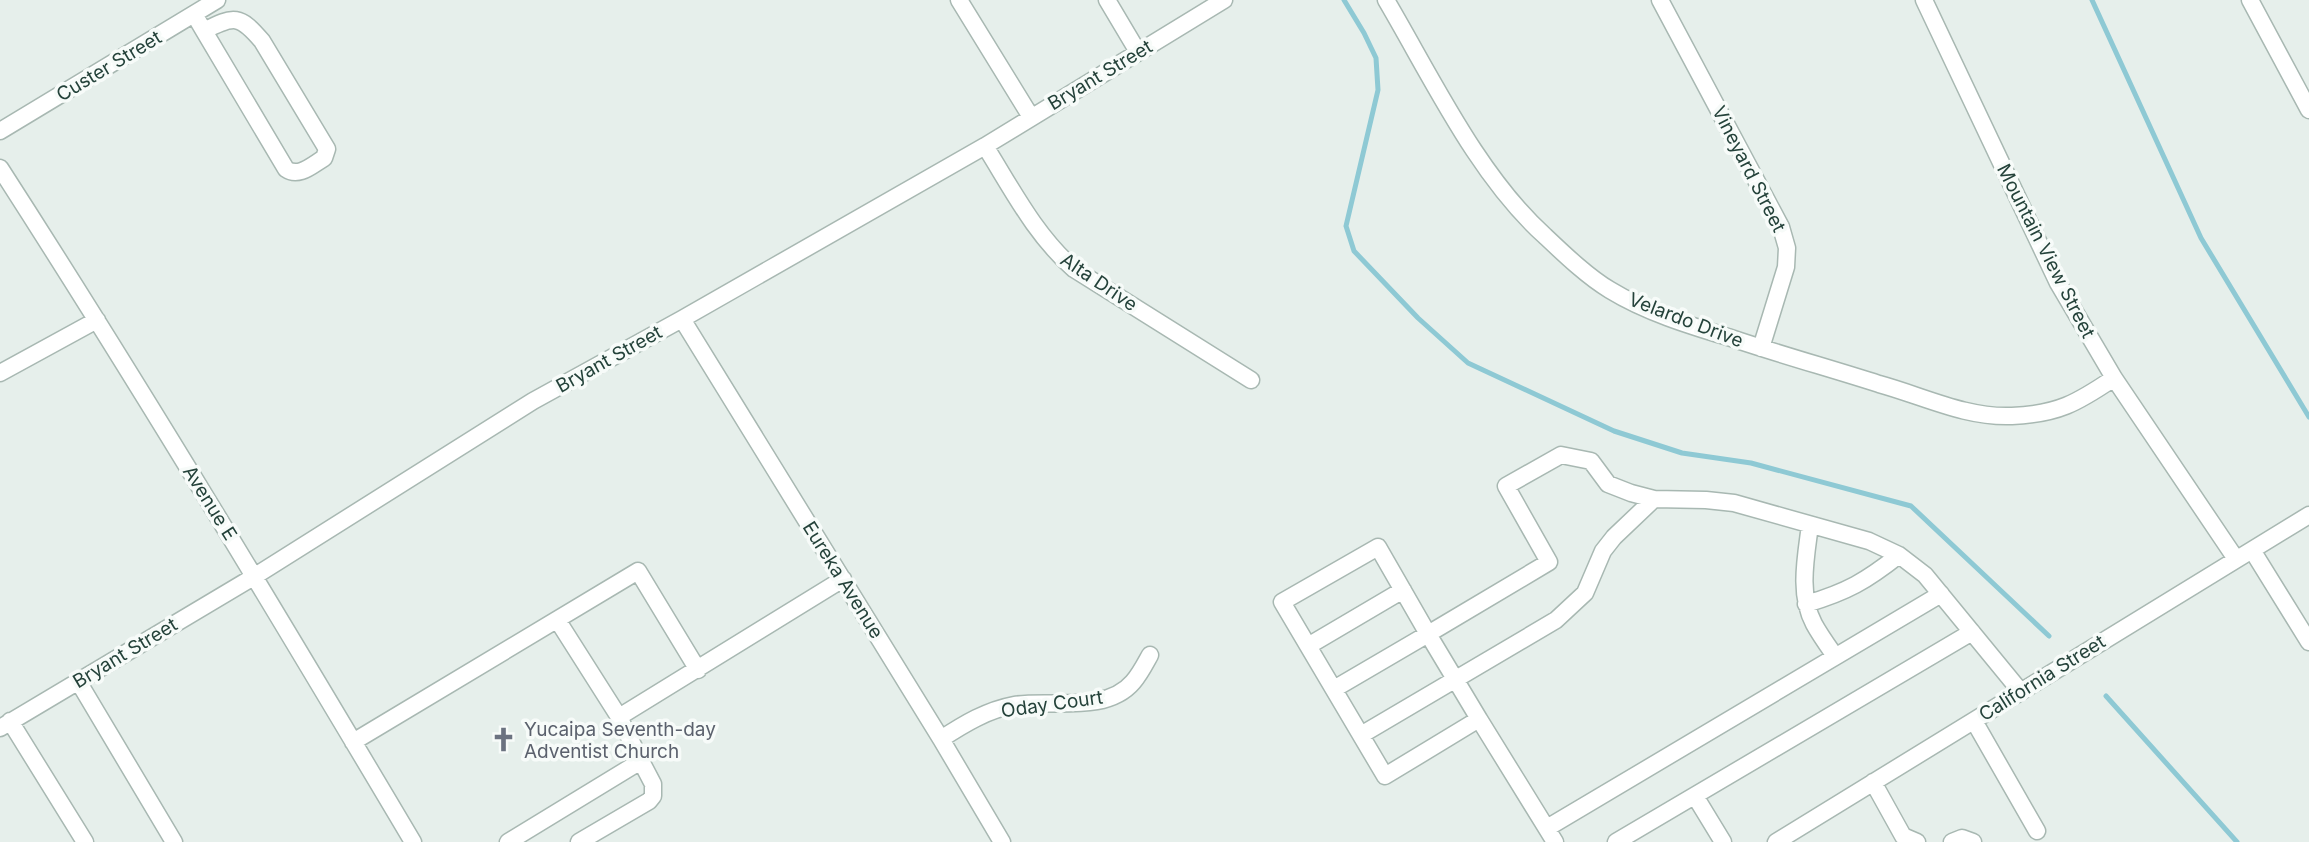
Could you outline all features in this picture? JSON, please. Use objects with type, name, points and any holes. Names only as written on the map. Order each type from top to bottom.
[{"type":"street","name":"Custer Street","points":[[0,131],[217,0]]},
{"type":"street","points":[[959,0],[1031,117]]},
{"type":"street","points":[[1107,0],[1138,52]]},
{"type":"street","name":"Bryant Street","points":[[5,724],[255,576],[533,401],[985,146],[1224,0]]},
{"type":"street","name":"Velardo Drive","points":[[1386,0],[1497,184],[1543,234],[1609,289],[1645,308],[1761,348],[1967,412],[1999,415],[2051,413],[2080,401],[2114,378]]},
{"type":"street","name":"Vineyard Street","points":[[1660,0],[1781,227],[1787,248],[1786,267],[1761,348]]},
{"type":"street","name":"Mountain View Street","points":[[1924,0],[2058,284],[2114,378],[2236,559]]},
{"type":"street","points":[[2250,0],[2309,110]]},
{"type":"street","points":[[194,14],[222,62],[286,169],[298,173],[324,158],[327,149],[262,41],[252,29],[234,18],[204,31]]},
{"type":"street","name":"Alta Drive","points":[[985,146],[1037,231],[1054,252],[1074,269],[1251,380]]},
{"type":"street","name":"Avenue E","points":[[0,168],[255,576],[413,842]]},
{"type":"street","name":"Eureka Avenue","points":[[682,319],[1002,842]]},
{"type":"street","points":[[0,373],[97,320]]},
{"type":"street","points":[[1334,689],[1549,562],[1506,486],[1561,455],[1591,461],[1608,484],[1631,494],[1654,499],[1734,503],[1869,541],[1899,555],[1925,575],[2021,692]]},
{"type":"street","points":[[1361,735],[1556,620],[1584,593],[1603,551],[1614,537],[1654,499]]},
{"type":"street","name":"California Street","points":[[1776,842],[2309,514]]},
{"type":"street","points":[[1810,524],[1804,575],[1806,604],[1813,622],[1835,656]]},
{"type":"street","points":[[1479,719],[1385,776],[1282,602],[1378,547],[1551,835],[1835,656],[1941,594]]},
{"type":"street","points":[[2252,550],[2309,642]]},
{"type":"street","points":[[1806,604],[1857,585],[1899,555]]},
{"type":"street","points":[[353,742],[638,571],[698,670]]},
{"type":"street","points":[[619,717],[843,579]]},
{"type":"street","points":[[1308,646],[1403,590]]},
{"type":"street","points":[[558,621],[619,717],[653,784],[653,796],[649,801],[579,842]]},
{"type":"street","points":[[1616,842],[1972,632]]},
{"type":"street","name":"Oday Court","points":[[941,739],[973,718],[1015,705],[1063,705],[1108,697],[1132,684],[1150,655]]},
{"type":"street","points":[[78,681],[174,842]]},
{"type":"street","points":[[1973,721],[2037,831]]},
{"type":"street","points":[[5,724],[85,842]]},
{"type":"street","points":[[508,842],[641,761]]},
{"type":"street","points":[[1873,782],[1903,836],[1917,842]]},
{"type":"street","points":[[1695,796],[1723,842]]},
{"type":"street","points":[[1952,842],[1962,838],[1973,842]]},
{"type":"waterway","points":[[1344,0],[1376,58],[1378,90],[1346,226],[1354,251],[1418,318],[1468,363],[1614,431],[1682,453],[1751,463],[1911,506],[2049,636]]},
{"type":"waterway","points":[[2092,0],[2201,238],[2309,417]]},
{"type":"waterway","points":[[2106,696],[2237,842]]},
{"type":"place","name":"Yucaipa Seventh-day Adventist Church","points":[[504,740]]}]
